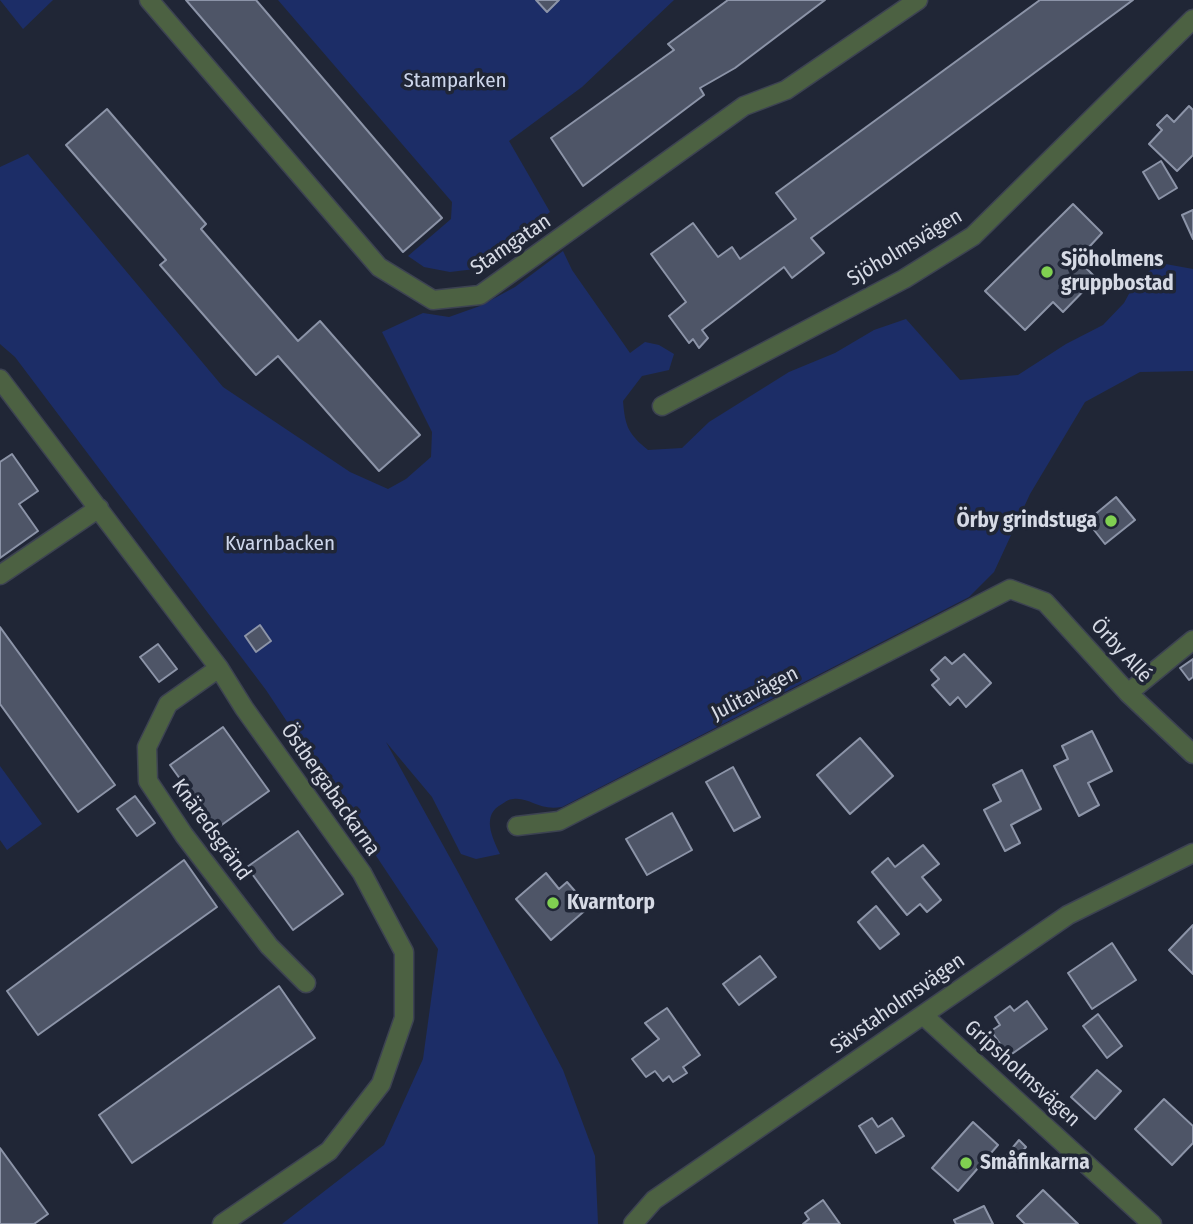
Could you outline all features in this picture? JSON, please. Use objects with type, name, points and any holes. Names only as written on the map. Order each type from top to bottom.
[{"type":"street","name":"Stamgatan","points":[[149,0],[379,267],[433,300],[480,295],[744,106],[786,90],[918,0]]},
{"type":"street","name":"Sjöholmsvägen","points":[[662,406],[904,279],[972,236],[1193,19]]},
{"type":"street","name":"Östbergabackarna","points":[[0,379],[219,668],[244,708],[362,873],[404,952],[404,1018],[381,1084],[329,1151],[222,1224]]},
{"type":"street","points":[[0,575],[99,508]]},
{"type":"street","name":"Örby Allé","points":[[1010,589],[1045,602],[1128,693],[1193,754]]},
{"type":"street","name":"Julitavägen","points":[[517,826],[559,821],[1010,589]]},
{"type":"street","points":[[1128,693],[1193,640]]},
{"type":"street","name":"Knäredsgränd","points":[[219,668],[168,704],[147,747],[148,781],[184,835],[269,946],[306,983]]},
{"type":"street","name":"Sävstaholmsvägen","points":[[638,1219],[654,1200],[1068,915],[1193,853]]},
{"type":"street","name":"Gripsholmsvägen","points":[[923,1015],[1152,1224]]},
{"type":"green space","points":[[0,0],[53,0],[23,29]]},
{"type":"green space","name":"Stamparken","points":[[278,0],[674,0],[582,87],[509,141],[550,212],[475,269],[450,272],[424,267],[408,256],[451,219],[452,202]]},
{"type":"green space","name":"Kvarnbacken","points":[[28,154],[223,387],[350,472],[388,489],[406,479],[431,457],[432,432],[382,332],[423,313],[449,317],[480,306],[515,287],[563,251],[572,270],[630,353],[645,342],[659,345],[674,354],[669,370],[642,376],[623,401],[629,429],[648,450],[682,448],[709,422],[789,372],[835,353],[874,330],[906,319],[960,380],[1018,375],[1066,344],[1103,325],[1124,303],[1136,281],[1160,263],[1193,269],[1193,371],[1140,372],[1085,402],[1030,494],[994,572],[969,597],[562,807],[540,806],[519,799],[507,801],[496,809],[490,820],[500,854],[476,859],[461,854],[432,797],[386,742],[563,1070],[595,1156],[598,1224],[282,1224],[384,1145],[423,1059],[438,949],[266,690],[15,357],[0,344],[0,167]]},
{"type":"green space","points":[[0,766],[42,824],[7,850],[0,840]]},
{"type":"building","points":[[186,0],[256,0],[442,218],[403,252]]},
{"type":"building","points":[[536,0],[559,0],[547,12]]},
{"type":"building","points":[[728,0],[825,0],[735,68],[700,88],[704,95],[583,186],[551,138],[674,50],[668,44]]},
{"type":"building","points":[[1040,0],[1133,0],[811,238],[824,253],[792,278],[784,267],[702,330],[708,338],[699,348],[693,339],[689,343],[669,316],[686,302],[651,254],[693,223],[718,257],[732,247],[740,259],[796,219],[776,193]]},
{"type":"building","points":[[1189,106],[1193,110],[1193,155],[1177,171],[1149,144],[1162,130],[1157,125],[1167,115],[1174,122]]},
{"type":"building","points":[[107,109],[206,224],[201,229],[298,341],[320,321],[420,435],[379,471],[278,356],[256,375],[160,265],[166,260],[66,145]]},
{"type":"building","points":[[1161,161],[1177,188],[1159,199],[1143,172]]},
{"type":"building","name":"Sjöholmens gruppbostad","points":[[1073,204],[1102,233],[1090,246],[1098,254],[1085,267],[1096,278],[1063,312],[1053,302],[1025,330],[985,291]]},
{"type":"building","points":[[1193,210],[1193,239],[1182,215]]},
{"type":"building","points":[[12,454],[38,491],[19,504],[38,531],[0,558],[0,462]]},
{"type":"building","name":"Örby grindstuga","points":[[1116,497],[1135,520],[1105,544],[1087,521]]},
{"type":"building","points":[[260,625],[271,641],[256,652],[245,636]]},
{"type":"building","points":[[0,627],[115,785],[78,812],[0,704]]},
{"type":"building","points":[[158,644],[177,669],[159,682],[140,657]]},
{"type":"building","points":[[964,654],[991,683],[966,707],[958,697],[950,705],[932,685],[939,679],[931,670],[945,657],[952,664]]},
{"type":"building","points":[[1193,659],[1193,677],[1189,680],[1180,668]]},
{"type":"building","points":[[223,727],[269,791],[216,829],[170,765]]},
{"type":"building","points":[[1092,731],[1112,771],[1088,783],[1099,805],[1079,816],[1054,766],[1068,759],[1062,746]]},
{"type":"building","points":[[860,738],[893,776],[850,814],[817,775]]},
{"type":"building","points":[[733,767],[760,817],[734,831],[706,782]]},
{"type":"building","points":[[1022,770],[1041,809],[1011,825],[1020,843],[1005,851],[984,810],[1001,801],[993,785]]},
{"type":"building","points":[[135,796],[155,823],[137,836],[117,809]]},
{"type":"building","points":[[672,813],[692,850],[647,875],[626,839]]},
{"type":"building","points":[[298,831],[343,894],[293,930],[247,867]]},
{"type":"building","points":[[923,845],[939,864],[922,877],[941,900],[927,912],[920,904],[907,915],[872,872],[888,858],[895,867]]},
{"type":"building","points":[[184,860],[217,907],[38,1035],[7,991]]},
{"type":"building","name":"Kvarntorp","points":[[546,873],[559,889],[567,882],[589,907],[551,940],[516,899]]},
{"type":"building","points":[[876,906],[899,934],[880,949],[858,922]]},
{"type":"building","points":[[1193,925],[1193,974],[1169,950]]},
{"type":"building","points":[[1112,943],[1136,980],[1092,1009],[1068,973]]},
{"type":"building","points":[[760,956],[776,977],[739,1005],[723,984]]},
{"type":"building","points":[[279,986],[315,1038],[132,1163],[99,1115]]},
{"type":"building","points":[[1027,1001],[1047,1029],[1009,1056],[991,1031],[1000,1025],[995,1017],[1010,1006],[1014,1011]]},
{"type":"building","points":[[667,1008],[700,1055],[683,1067],[687,1073],[673,1082],[669,1076],[663,1081],[655,1071],[646,1077],[632,1059],[659,1039],[645,1023]]},
{"type":"building","points":[[1098,1014],[1122,1046],[1107,1058],[1083,1026]]},
{"type":"building","points":[[1097,1070],[1121,1091],[1095,1119],[1071,1097]]},
{"type":"building","points":[[1164,1099],[1193,1126],[1193,1143],[1172,1165],[1135,1129]]},
{"type":"building","points":[[872,1118],[878,1127],[892,1118],[904,1136],[876,1153],[859,1126]]},
{"type":"building","points":[[973,1122],[998,1145],[958,1191],[932,1168]]},
{"type":"building","points":[[1019,1140],[1026,1147],[1012,1164],[1004,1158]]},
{"type":"building","points":[[0,1148],[48,1214],[34,1224],[0,1224]]},
{"type":"building","points":[[1043,1190],[1078,1224],[1025,1224],[1017,1216]]},
{"type":"building","points":[[823,1200],[840,1224],[803,1224],[809,1219],[805,1213]]},
{"type":"building","points":[[984,1206],[993,1224],[956,1224],[954,1220]]},
{"type":"place","name":"Sjöholmens gruppbostad","points":[[1047,272]]},
{"type":"place","name":"Örby grindstuga","points":[[1111,521]]},
{"type":"place","name":"Kvarntorp","points":[[553,903]]},
{"type":"place","name":"Småfinkarna","points":[[966,1163]]}]
